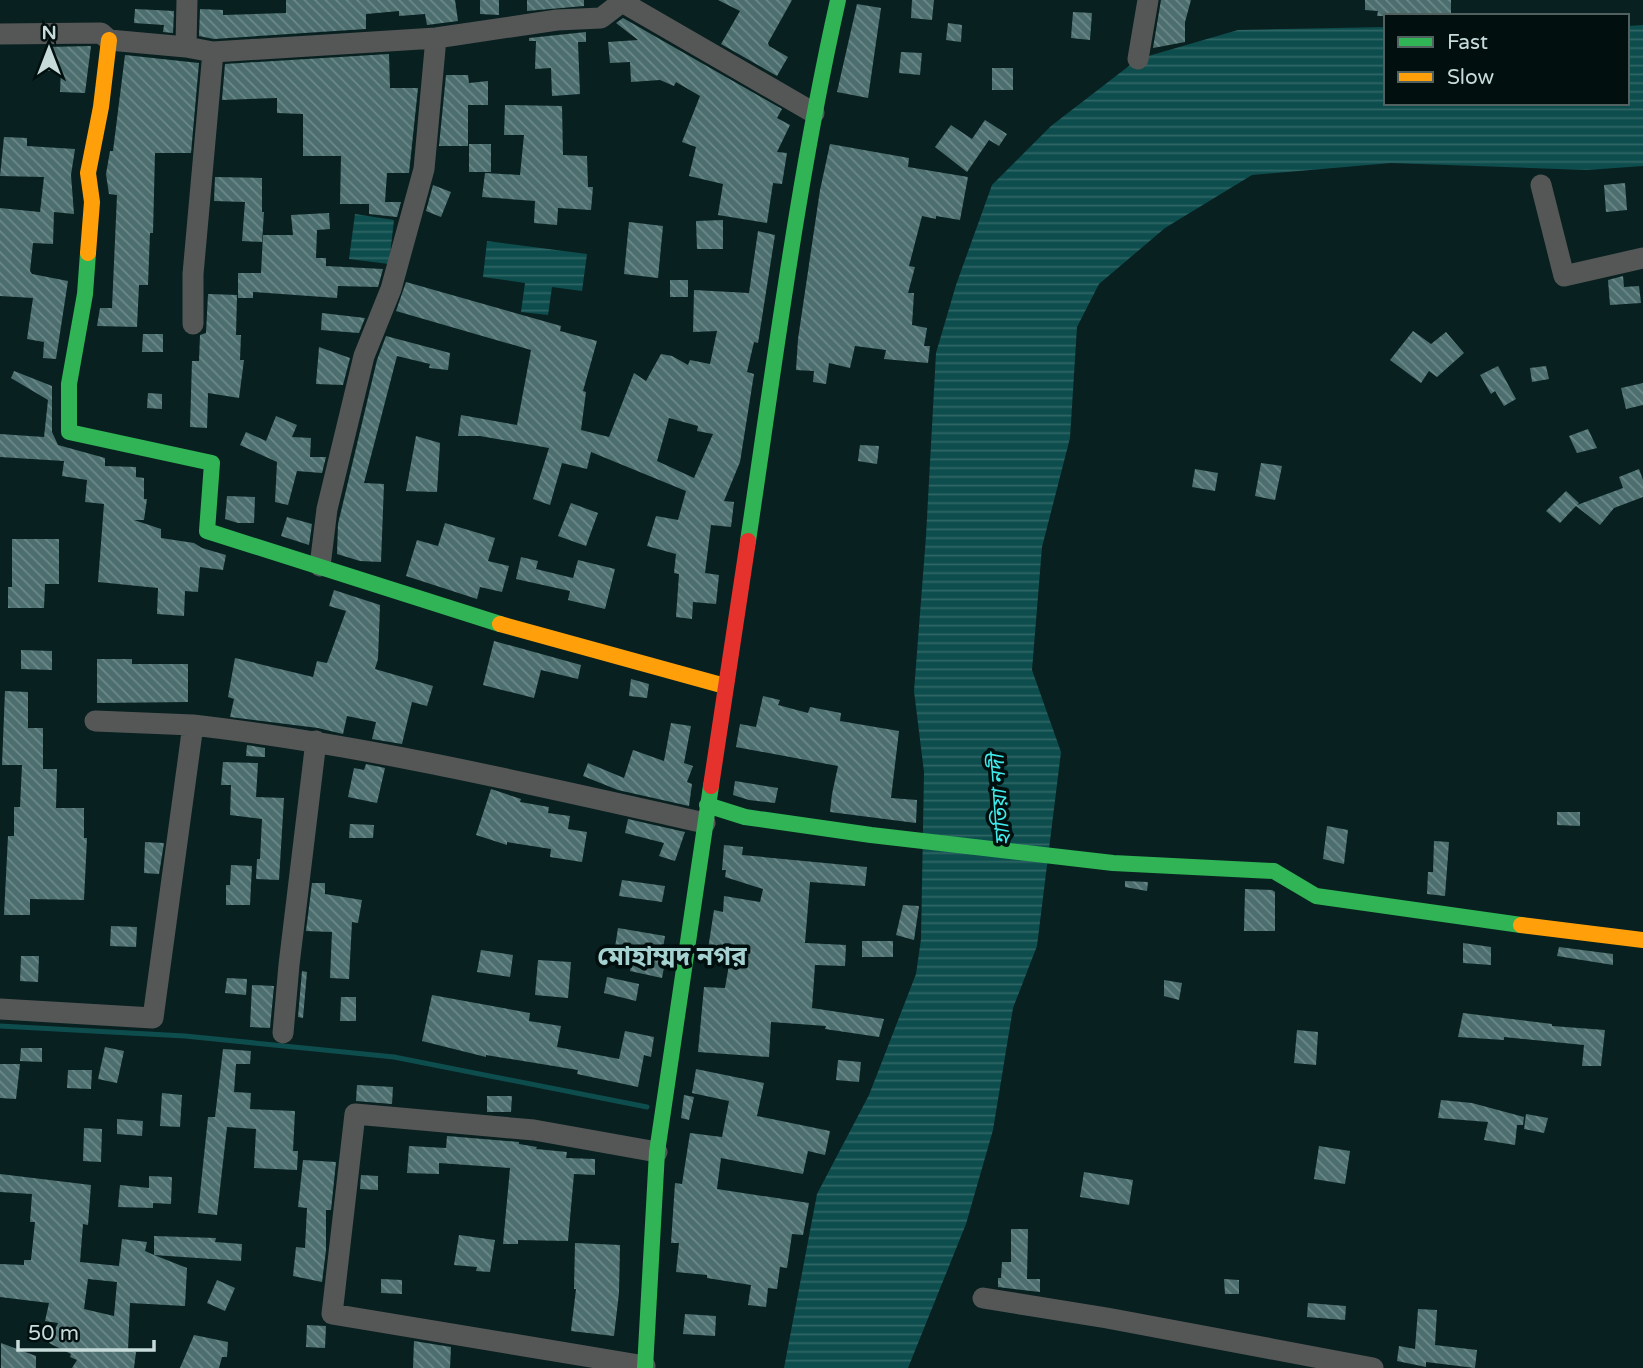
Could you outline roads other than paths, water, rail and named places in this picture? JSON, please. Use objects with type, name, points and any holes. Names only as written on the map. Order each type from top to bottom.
[{"type":"street","points":[[186,47],[187,0]]},
{"type":"street","points":[[657,1153],[534,1130],[355,1114],[332,1314],[645,1367],[657,1153],[725,686],[814,113],[838,0]]},
{"type":"street","points":[[1138,59],[1148,0]]},
{"type":"street","points":[[0,34],[101,33],[109,40],[213,52],[436,38],[557,20],[601,18],[622,2],[814,113]]},
{"type":"street","points":[[320,565],[327,509],[364,356],[391,289],[424,169],[436,38]]},
{"type":"street","points":[[109,40],[101,107],[88,173],[92,202],[85,294],[69,384],[69,432],[212,463],[206,531],[320,565],[514,629],[725,686]]},
{"type":"street","points":[[193,324],[193,274],[213,52]]},
{"type":"street","points":[[1541,186],[1564,276],[1643,258]]},
{"type":"street","points":[[95,720],[193,725],[316,741],[706,814],[1113,863],[1274,871],[1316,896],[1643,940]]},
{"type":"street","points":[[0,1009],[153,1018],[193,725]]},
{"type":"street","points":[[283,1033],[316,741]]},
{"type":"street","points":[[983,1298],[1107,1318],[1373,1368]]},
{"type":"water","name":"হাতিয়া নদী","points":[[1643,25],[1643,166],[1587,170],[1391,163],[1252,175],[1165,228],[1099,284],[1077,327],[1070,438],[1042,547],[1032,670],[1061,752],[1037,946],[1013,1008],[993,1130],[966,1224],[908,1368],[784,1368],[817,1194],[869,1095],[916,974],[921,939],[924,772],[914,691],[936,353],[956,285],[992,185],[1051,126],[1138,59],[1238,30],[1384,27],[1384,105],[1629,105],[1629,26]]},
{"type":"water","points":[[355,214],[394,220],[389,264],[349,259]]},
{"type":"water","points":[[487,241],[587,254],[582,291],[552,287],[548,315],[521,312],[525,283],[483,277]]},
{"type":"waterway","points":[[0,1026],[185,1036],[394,1057],[647,1107]]},
{"type":"district","name":"মোহাম্মদ নগর","points":[[672,956]]}]
